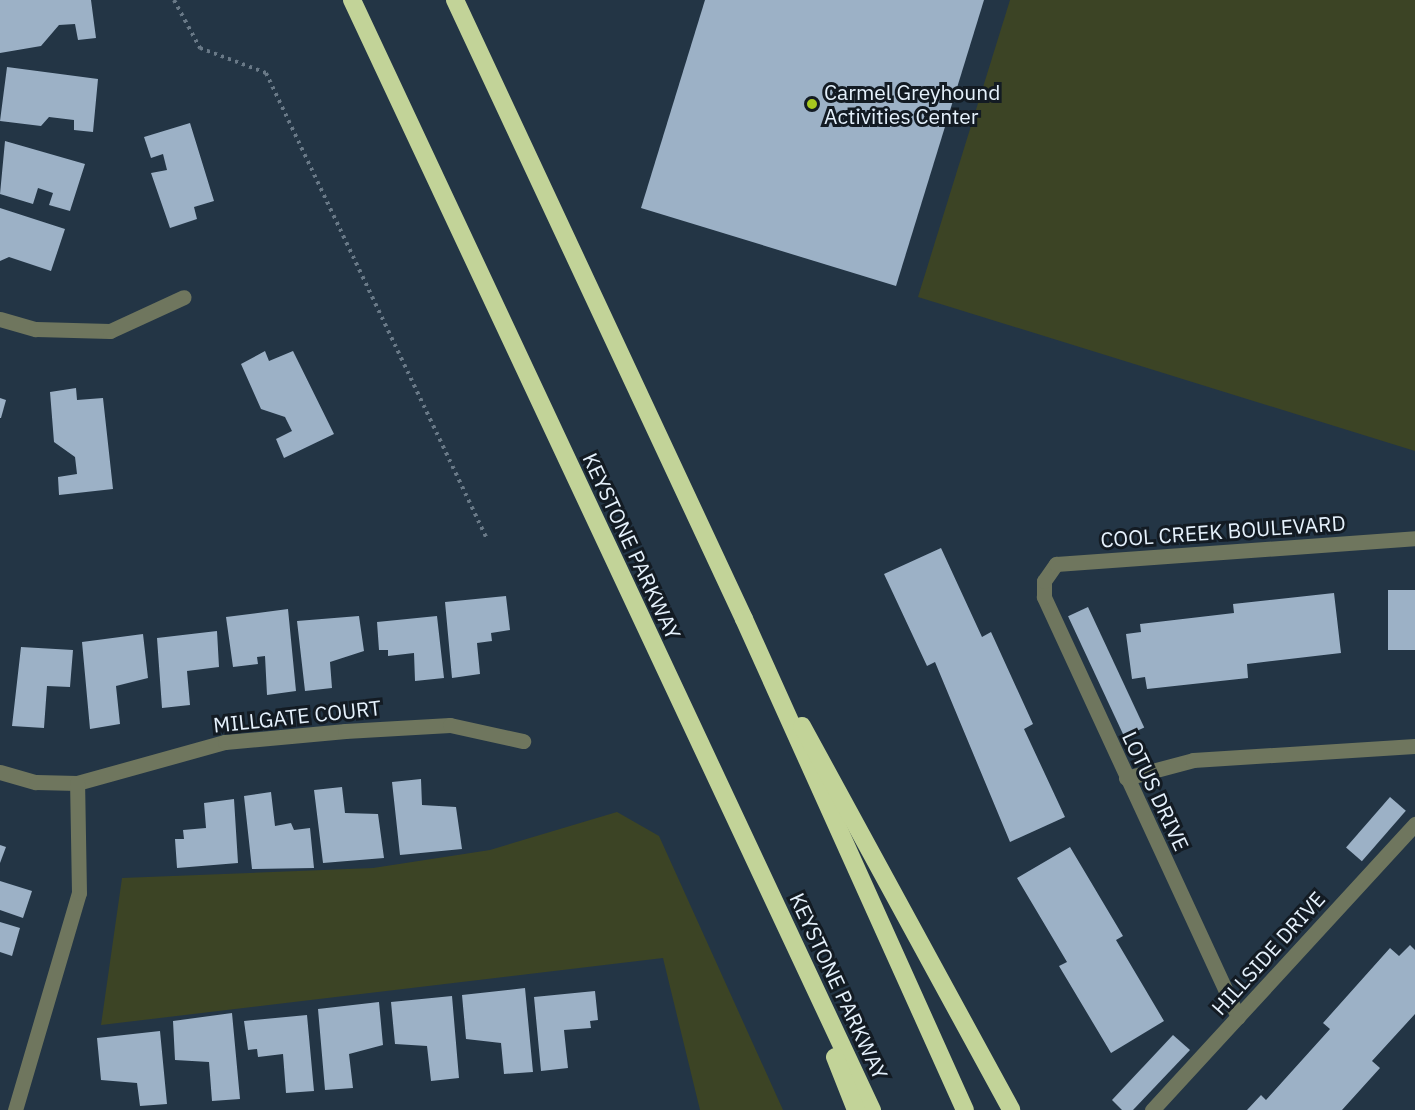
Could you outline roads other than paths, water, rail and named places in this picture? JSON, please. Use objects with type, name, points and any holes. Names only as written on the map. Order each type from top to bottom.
[{"type":"highway","points":[[348,0],[397,95]]},
{"type":"highway","name":"KEYSTONE PARKWAY","points":[[352,0],[872,1110]]},
{"type":"highway","points":[[455,0],[744,619],[964,1110]]},
{"type":"highway","points":[[744,619],[1011,1110]]},
{"type":"highway","points":[[749,847],[856,1110]]},
{"type":"street","points":[[0,320],[36,329],[110,331],[184,297]]},
{"type":"street","name":"COOL CREEK BOULEVARD","points":[[1044,581],[1056,564],[1415,538]]},
{"type":"street","name":"LOTUS DRIVE","points":[[1044,581],[1044,597],[1238,1017]]},
{"type":"street","name":"MILLGATE COURT","points":[[0,772],[36,782],[77,783],[225,742],[345,731],[450,725],[523,741]]},
{"type":"street","points":[[1126,778],[1193,760],[1415,746]]},
{"type":"street","points":[[15,1110],[80,893],[77,783]]},
{"type":"street","name":"HILLSIDE DRIVE","points":[[1152,1110],[1415,824]]},
{"type":"place","name":"Carmel Greyhound Activities Center","points":[[812,104]]}]
